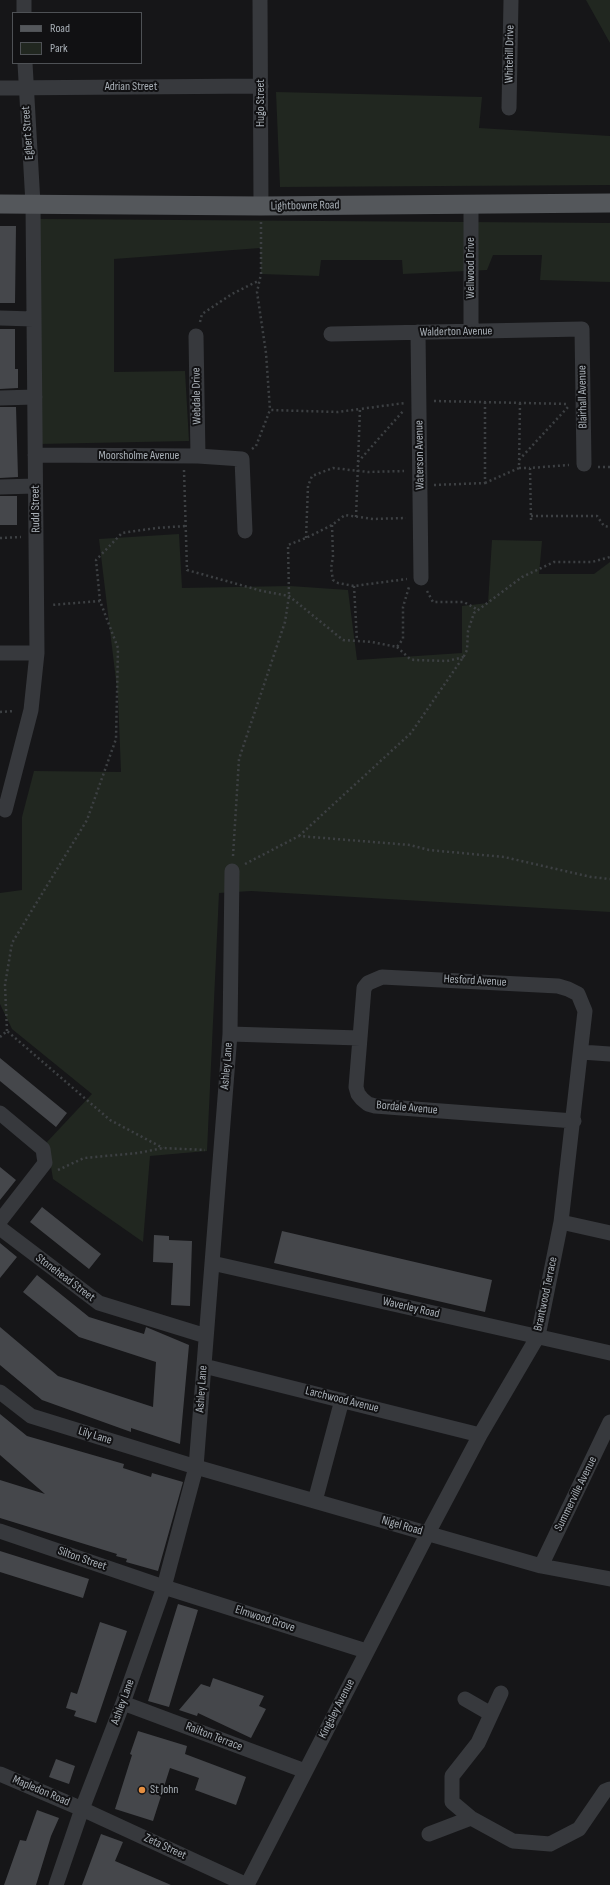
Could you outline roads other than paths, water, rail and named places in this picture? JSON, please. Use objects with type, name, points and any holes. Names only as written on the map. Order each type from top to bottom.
[{"type":"main road","name":"Lightbowne Road","points":[[0,204],[261,206],[610,203]]},
{"type":"street","points":[[24,0],[24,12]]},
{"type":"street","name":"Hugo Street","points":[[260,0],[261,206]]},
{"type":"street","name":"Whitehill Drive","points":[[509,108],[511,0]]},
{"type":"street","name":"Egbert Street","points":[[25,64],[25,88],[33,204]]},
{"type":"street","name":"Adrian Street","points":[[0,88],[261,86]]},
{"type":"street","name":"Rudd Street","points":[[5,810],[31,710],[37,653],[33,204]]},
{"type":"street","name":"Wellwood Drive","points":[[471,204],[471,331]]},
{"type":"street","points":[[0,318],[33,319]]},
{"type":"street","name":"Walderton Avenue","points":[[331,334],[582,329]]},
{"type":"street","name":"Blairhall Avenue","points":[[582,329],[584,464]]},
{"type":"street","name":"Waterson Avenue","points":[[416,578],[421,518],[418,332]]},
{"type":"street","name":"Webdale Drive","points":[[191,456],[196,336]]},
{"type":"street","points":[[0,398],[34,398]]},
{"type":"street","name":"Moorsholme Avenue","points":[[35,455],[191,456],[242,459],[245,531]]},
{"type":"street","points":[[0,487],[35,486]]},
{"type":"street","points":[[0,653],[37,653]]},
{"type":"street","name":"Ashley Lane","points":[[56,1885],[82,1809],[123,1703],[164,1587],[196,1467],[230,1034],[232,871]]},
{"type":"street","name":"Hesford Avenue","points":[[360,1038],[364,988],[368,983],[382,977],[558,986],[578,994],[582,1003],[585,1012],[581,1052]]},
{"type":"street","points":[[230,1034],[360,1038]]},
{"type":"street","name":"Bordale Avenue","points":[[360,1038],[356,1087],[358,1094],[368,1104],[375,1106],[574,1120]]},
{"type":"street","points":[[581,1052],[610,1054]]},
{"type":"street","name":"Brantwood Terrace","points":[[428,1533],[480,1435],[538,1336],[561,1222],[581,1052]]},
{"type":"street","points":[[0,1113],[43,1149],[45,1162],[0,1221]]},
{"type":"street","points":[[561,1222],[610,1233]]},
{"type":"street","name":"Stonehead Street","points":[[0,1228],[98,1303],[206,1336]]},
{"type":"street","name":"Waverley Road","points":[[212,1263],[610,1352]]},
{"type":"street","name":"Larchwood Avenue","points":[[204,1366],[480,1435]]},
{"type":"street","name":"Lily Lane","points":[[0,1392],[31,1416],[196,1467]]},
{"type":"street","points":[[315,1501],[342,1400]]},
{"type":"street","name":"Summerville Avenue","points":[[541,1566],[610,1422]]},
{"type":"street","name":"Nigel Road","points":[[196,1467],[541,1566],[610,1579]]},
{"type":"street","name":"Silton Street","points":[[0,1531],[164,1587]]},
{"type":"street","name":"Kingsley Avenue","points":[[247,1885],[428,1533]]},
{"type":"street","name":"Elmwood Grove","points":[[164,1587],[366,1651]]},
{"type":"street","points":[[501,1693],[478,1743],[452,1776],[452,1802],[471,1818],[513,1841],[550,1844],[579,1829],[605,1791],[610,1789]]},
{"type":"street","points":[[465,1699],[492,1714]]},
{"type":"street","name":"Railton Terrace","points":[[123,1703],[305,1771]]},
{"type":"street","name":"Mapledon Road","points":[[0,1774],[82,1809]]},
{"type":"street","name":"Zeta Street","points":[[82,1809],[247,1885]]},
{"type":"street","points":[[429,1834],[471,1818]]},
{"type":"place","name":"St John","points":[[142,1790]]}]
